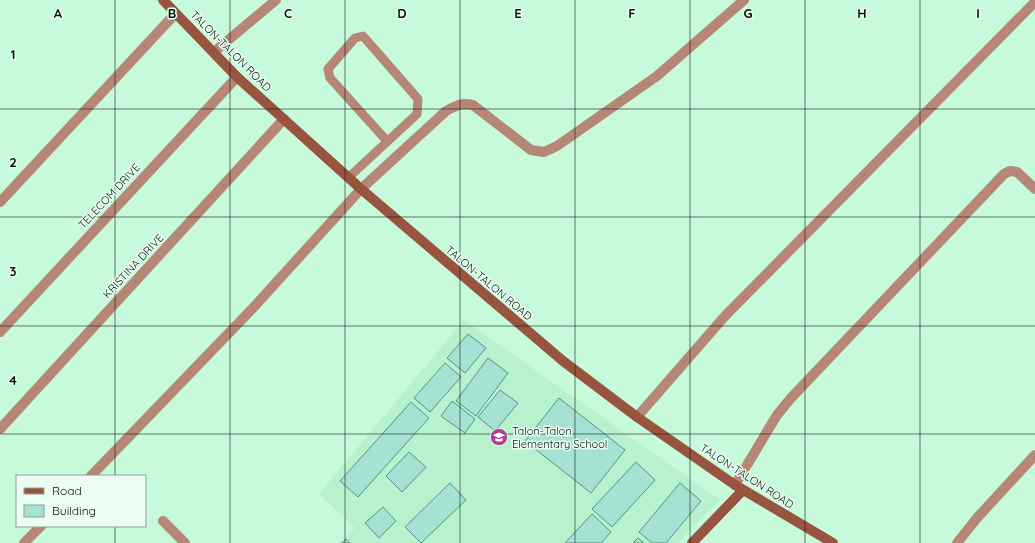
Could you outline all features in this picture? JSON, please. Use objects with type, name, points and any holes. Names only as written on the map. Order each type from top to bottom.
[{"type":"street","name":"TALON-TALON ROAD","points":[[163,0],[237,77],[361,190],[562,361],[638,417],[739,487],[833,543]]},
{"type":"street","points":[[214,52],[276,0]]},
{"type":"street","points":[[92,475],[253,308],[361,190],[446,111],[455,106],[466,103],[473,105],[532,150],[544,152],[557,146],[657,76],[744,0]]},
{"type":"street","points":[[638,417],[725,316],[1035,2]]},
{"type":"street","points":[[0,202],[176,14]]},
{"type":"street","name":"TELECOM DRIVE","points":[[0,332],[237,77]]},
{"type":"street","name":"KRISTINA DRIVE","points":[[0,429],[284,119]]},
{"type":"street","points":[[692,543],[739,487],[777,414],[1004,174],[1010,171],[1017,172],[1035,188]]},
{"type":"street","points":[[957,543],[977,518],[1035,455]]},
{"type":"street","points":[[163,521],[185,543]]},
{"type":"street","points":[[24,543],[40,527]]},
{"type":"lane","points":[[348,177],[387,142],[418,114],[418,99],[363,36],[355,38],[328,69],[330,78],[387,142]]},
{"type":"shaded area","name":"Talon-Talon Elementary School","points":[[464,320],[720,500],[678,543],[338,543],[355,528],[319,494]]},
{"type":"building","points":[[468,334],[486,348],[465,373],[447,358]]},
{"type":"building","points":[[488,358],[508,373],[476,416],[456,401]]},
{"type":"building","points":[[445,363],[461,377],[430,412],[414,398]]},
{"type":"building","points":[[500,390],[518,403],[495,431],[478,417]]},
{"type":"building","points":[[559,398],[625,450],[591,493],[525,441]]},
{"type":"building","points":[[452,401],[475,419],[465,433],[441,416]]},
{"type":"building","points":[[411,402],[429,418],[358,497],[340,481]]},
{"type":"building","points":[[409,452],[426,467],[402,492],[386,476]]},
{"type":"building","points":[[636,462],[655,480],[612,527],[592,509]]},
{"type":"building","points":[[450,483],[466,500],[421,543],[405,527]]},
{"type":"building","points":[[680,483],[701,501],[666,543],[652,543],[639,532]]},
{"type":"building","points":[[383,507],[396,521],[379,538],[365,523]]},
{"type":"building","points":[[592,514],[611,532],[601,543],[565,543]]},
{"type":"building","points":[[638,538],[644,543],[633,543]]},
{"type":"building","points":[[346,539],[350,543],[342,543]]},
{"type":"place","name":"Talon-Talon Elementary School","points":[[499,437]]}]
